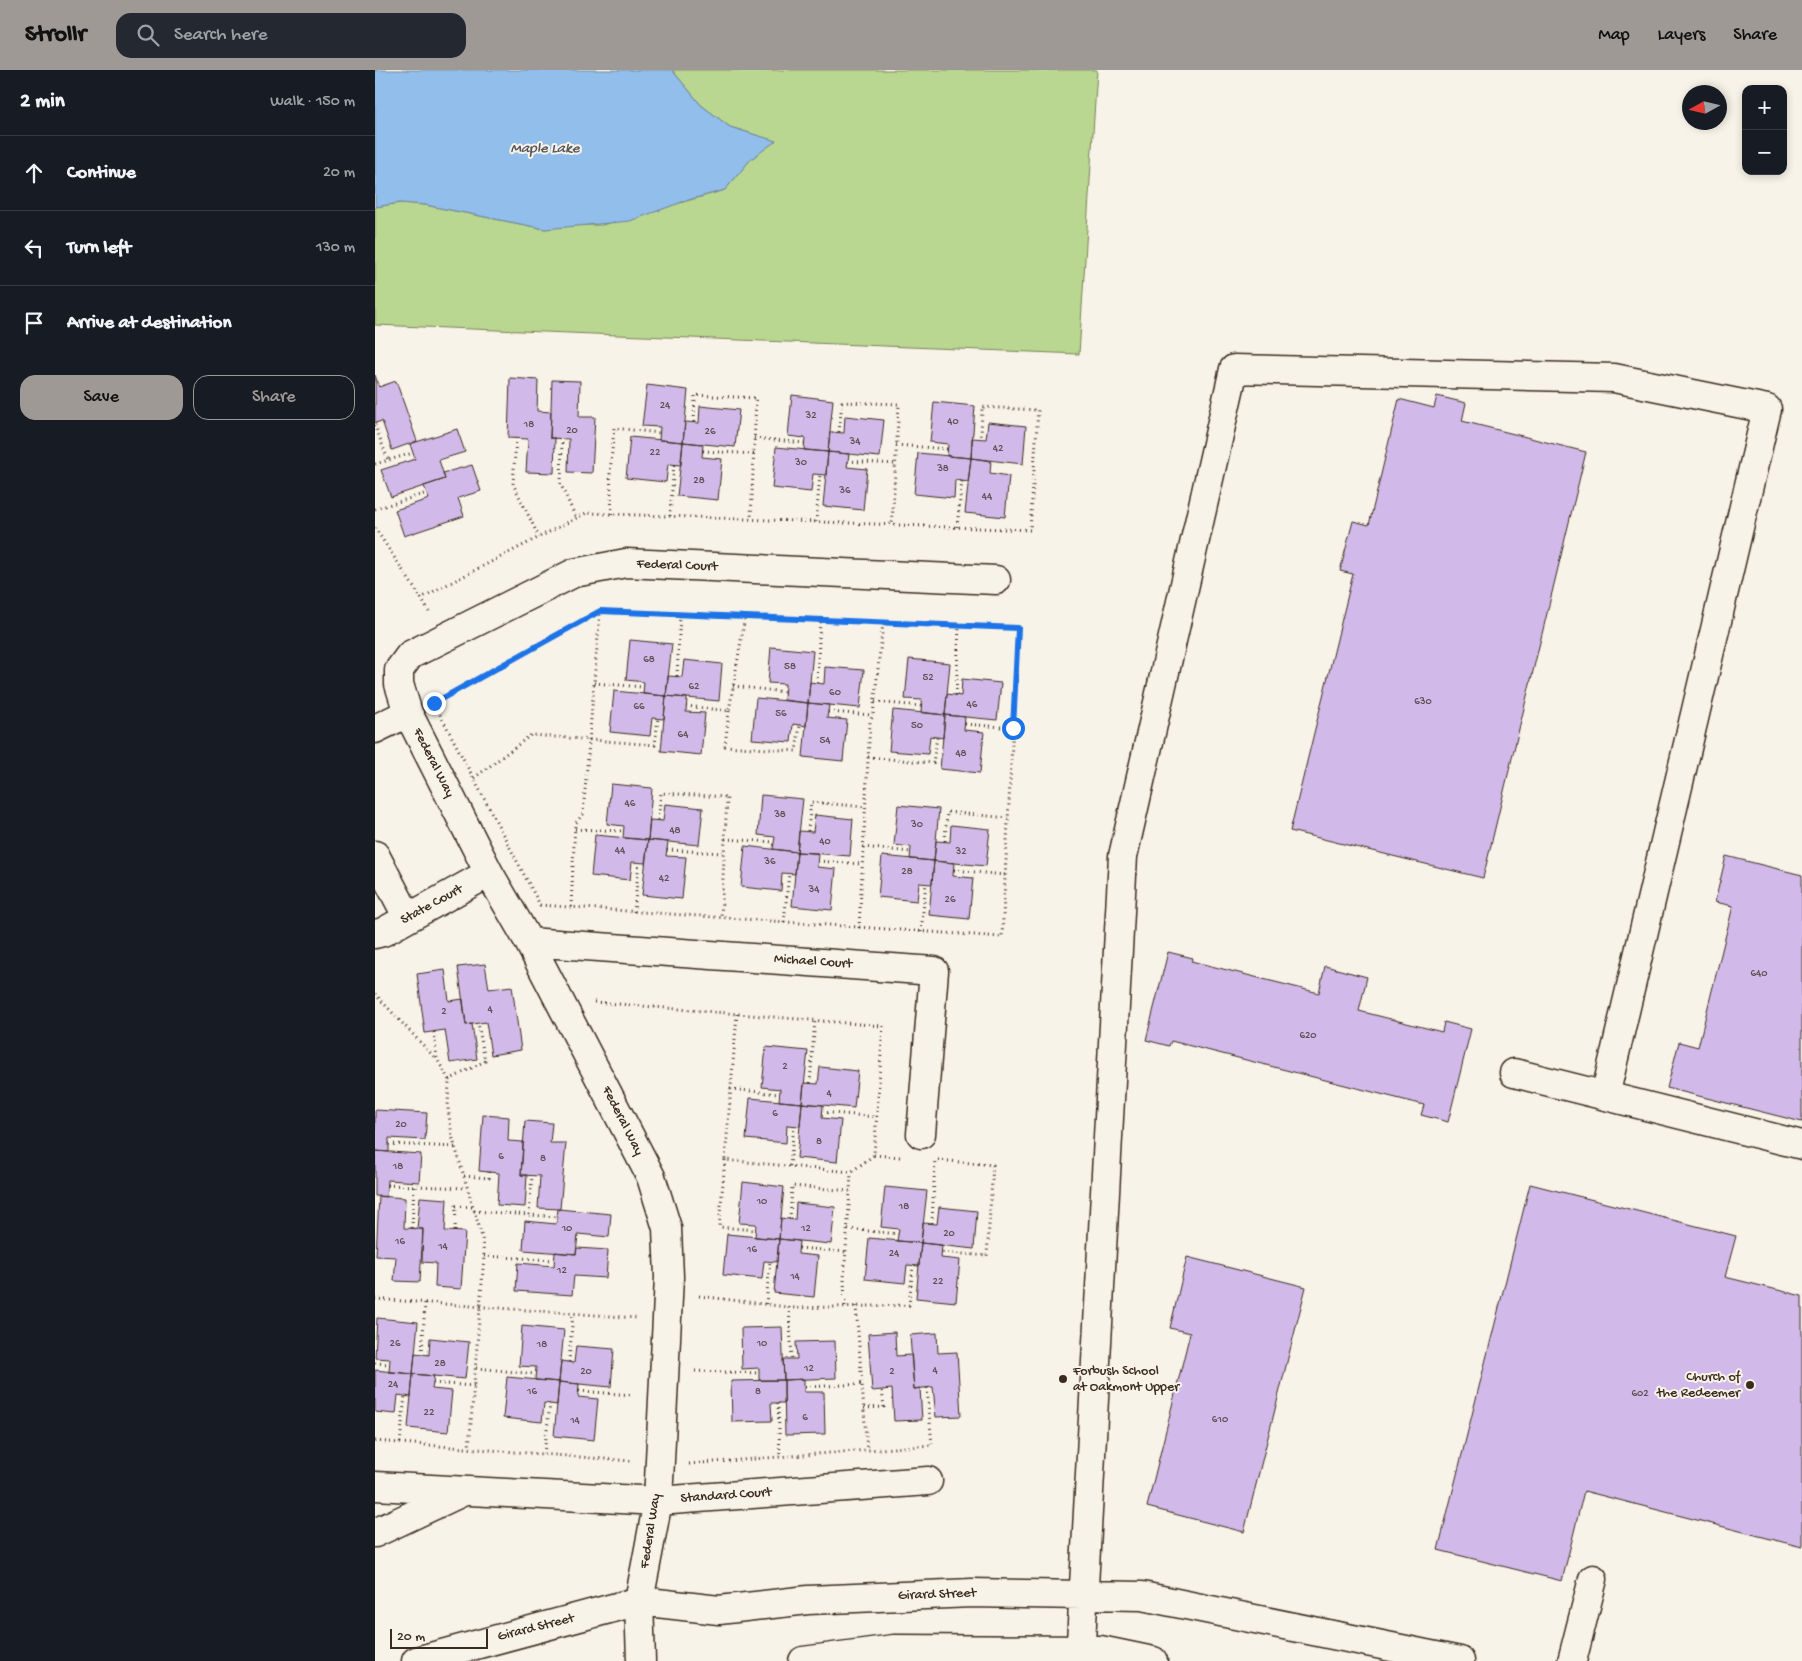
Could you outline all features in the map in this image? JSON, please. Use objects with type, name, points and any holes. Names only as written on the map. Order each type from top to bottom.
[{"type":"street","points":[[1081,1655],[1082,1594],[1123,856],[1234,369],[1614,378],[1767,409],[1605,1096]]},
{"type":"street","name":"Federal Court","points":[[399,684],[399,670],[410,655],[573,573],[617,565],[996,580]]},
{"type":"street","name":"Federal Way","points":[[399,684],[408,713],[489,873],[529,942],[651,1177],[667,1228],[669,1277],[658,1501],[639,1602],[641,1661]]},
{"type":"street","points":[[375,729],[408,713]]},
{"type":"street","points":[[375,855],[408,918]]},
{"type":"street","name":"State Court","points":[[375,934],[489,873]]},
{"type":"street","name":"Michael Court","points":[[529,942],[934,971],[924,1146]]},
{"type":"street","points":[[1513,1073],[1802,1145]]},
{"type":"street","name":"Standard Court","points":[[375,1486],[658,1501],[928,1481]]},
{"type":"street","name":"Standard Court","points":[[375,1533],[464,1492]]},
{"type":"street","points":[[1572,1661],[1593,1579]]},
{"type":"street","name":"Girard Street","points":[[416,1661],[639,1602],[719,1610],[808,1600],[972,1593],[1142,1596],[1460,1661]]},
{"type":"street","points":[[803,1661],[894,1649],[1081,1655],[1100,1650],[1153,1661]]},
{"type":"path","points":[[693,422],[695,395],[757,398],[751,519]]},
{"type":"path","points":[[839,432],[842,402],[899,404],[892,524]]},
{"type":"path","points":[[421,598],[586,513],[1030,530],[1038,410],[982,407],[981,439]]},
{"type":"path","points":[[375,425],[388,460]]},
{"type":"path","points":[[613,514],[610,474],[614,428],[660,433]]},
{"type":"path","points":[[516,438],[513,484],[539,537]]},
{"type":"path","points":[[562,438],[561,486],[576,518]]},
{"type":"path","points":[[755,438],[805,443]]},
{"type":"path","points":[[896,445],[947,449]]},
{"type":"path","points":[[703,451],[754,454]]},
{"type":"path","points":[[375,464],[413,453]]},
{"type":"path","points":[[848,461],[895,464]]},
{"type":"path","points":[[670,516],[675,464]]},
{"type":"path","points":[[816,522],[820,474]]},
{"type":"path","points":[[957,527],[962,481]]},
{"type":"path","points":[[375,509],[427,493]]},
{"type":"path","points":[[375,528],[431,616]]},
{"type":"path","points":[[571,907],[575,824],[583,814],[600,611]]},
{"type":"path","points":[[600,611],[680,614],[1018,628],[1002,938],[540,906],[434,703],[600,611]]},
{"type":"path","points":[[677,676],[680,614]]},
{"type":"path","points":[[745,617],[725,746],[796,752],[800,725]]},
{"type":"path","points":[[817,683],[820,620]]},
{"type":"path","points":[[859,928],[868,757],[883,623]]},
{"type":"path","points":[[956,695],[959,626]]},
{"type":"path","points":[[594,683],[643,687]]},
{"type":"path","points":[[733,686],[785,692]]},
{"type":"path","points":[[875,702],[921,706]]},
{"type":"path","points":[[686,706],[729,711]]},
{"type":"path","points":[[828,712],[873,715]]},
{"type":"path","points":[[474,779],[531,735],[655,745],[658,718]]},
{"type":"path","points":[[965,724],[1013,728]]},
{"type":"path","points":[[868,757],[933,763],[937,737]]},
{"type":"path","points":[[658,820],[661,793],[727,797],[721,918]]},
{"type":"path","points":[[808,831],[811,802],[865,807]]},
{"type":"path","points":[[945,841],[947,812],[1008,818]]},
{"type":"path","points":[[575,829],[624,831]]},
{"type":"path","points":[[725,839],[774,842]]},
{"type":"path","points":[[863,847],[911,852]]},
{"type":"path","points":[[667,850],[724,853]]},
{"type":"path","points":[[818,860],[862,864]]},
{"type":"path","points":[[634,912],[639,862]]},
{"type":"path","points":[[954,870],[1005,875]]},
{"type":"path","points":[[784,922],[789,874]]},
{"type":"path","points":[[921,932],[926,884]]},
{"type":"path","points":[[375,994],[437,1059],[449,1080],[448,1108],[455,1147],[482,1237],[484,1256],[482,1306],[469,1448]]},
{"type":"path","points":[[593,1010],[589,1002],[883,1026],[874,1155]]},
{"type":"path","points":[[737,1014],[719,1227],[756,1230]]},
{"type":"path","points":[[810,1083],[815,1020]]},
{"type":"path","points":[[449,1080],[485,1061],[478,1023]]},
{"type":"path","points":[[434,1032],[437,1059]]},
{"type":"path","points":[[730,1089],[779,1094]]},
{"type":"path","points":[[822,1112],[876,1117]]},
{"type":"path","points":[[790,1166],[794,1126]]},
{"type":"path","points":[[389,1144],[455,1147]]},
{"type":"path","points":[[924,1146],[935,1160],[932,1224]]},
{"type":"path","points":[[725,1160],[851,1172],[874,1155],[909,1158]]},
{"type":"path","points":[[935,1160],[993,1165],[987,1256],[941,1252]]},
{"type":"path","points":[[464,1176],[489,1178],[489,1172]]},
{"type":"path","points":[[845,1306],[851,1172]]},
{"type":"path","points":[[529,1215],[532,1176]]},
{"type":"path","points":[[387,1185],[467,1188]]},
{"type":"path","points":[[412,1228],[413,1186]]},
{"type":"path","points":[[790,1219],[792,1186],[850,1192]]},
{"type":"path","points":[[455,1231],[455,1206],[557,1217]]},
{"type":"path","points":[[848,1229],[898,1234]]},
{"type":"path","points":[[799,1248],[847,1252]]},
{"type":"path","points":[[484,1256],[554,1260]]},
{"type":"path","points":[[766,1304],[770,1261]]},
{"type":"path","points":[[696,1305],[696,1296],[789,1307],[909,1304],[913,1266]]},
{"type":"path","points":[[375,1299],[645,1318]]},
{"type":"path","points":[[422,1354],[425,1302]]},
{"type":"path","points":[[856,1306],[867,1450]]},
{"type":"path","points":[[789,1307],[791,1359]]},
{"type":"path","points":[[569,1362],[573,1313]]},
{"type":"path","points":[[375,1363],[390,1364]]},
{"type":"path","points":[[476,1368],[535,1374]]},
{"type":"path","points":[[692,1380],[692,1371],[759,1373]]},
{"type":"path","points":[[433,1383],[475,1386]]},
{"type":"path","points":[[805,1386],[862,1384]]},
{"type":"path","points":[[688,1455],[687,1464],[932,1445],[927,1388]]},
{"type":"path","points":[[864,1408],[884,1407],[882,1390]]},
{"type":"path","points":[[579,1391],[640,1395]]},
{"type":"path","points":[[400,1443],[405,1396]]},
{"type":"path","points":[[778,1403],[780,1457]]},
{"type":"path","points":[[544,1454],[550,1404]]},
{"type":"path","points":[[375,1441],[636,1462]]},
{"type":"green space","points":[[672,70],[1097,70],[1079,354],[375,325],[375,207],[400,203],[425,205],[545,229],[574,225],[602,225],[725,190],[751,159],[775,141],[730,127],[701,105]]},
{"type":"water","name":"Maple Lake","points":[[375,70],[672,70],[701,105],[730,127],[776,141],[751,159],[725,190],[685,201],[630,221],[545,229],[425,205],[400,203],[375,207]]},
{"type":"building","points":[[375,375],[379,387],[396,381],[417,441],[392,450],[382,421],[375,423]]},
{"type":"building","points":[[510,378],[538,380],[537,411],[551,412],[550,438],[555,438],[554,473],[526,472],[528,439],[508,438]]},
{"type":"building","points":[[552,380],[580,381],[579,417],[595,417],[592,473],[568,472],[569,439],[550,438]]},
{"type":"building","points":[[647,385],[688,390],[683,442],[659,440],[660,427],[642,426]]},
{"type":"building","points":[[792,395],[833,400],[828,452],[804,450],[805,438],[788,436]]},
{"type":"building","points":[[1437,396],[1466,403],[1462,421],[1586,452],[1483,878],[1290,831],[1353,574],[1340,571],[1353,521],[1369,525],[1399,399],[1434,408]]},
{"type":"building","points":[[934,402],[975,406],[971,458],[947,456],[948,444],[930,442]]},
{"type":"building","points":[[700,406],[739,410],[735,447],[683,442],[685,422],[699,423]]},
{"type":"building","points":[[845,416],[884,420],[880,457],[828,452],[830,432],[844,433]]},
{"type":"building","points":[[988,422],[1026,426],[1023,464],[971,458],[972,438],[986,439]]},
{"type":"building","points":[[457,429],[465,452],[439,460],[445,479],[391,497],[381,470],[415,459],[410,444]]},
{"type":"building","points":[[630,437],[683,442],[681,465],[668,464],[666,482],[626,478]]},
{"type":"building","points":[[683,442],[703,444],[702,457],[722,459],[718,500],[677,496]]},
{"type":"building","points":[[776,447],[828,452],[826,475],[813,474],[811,492],[772,488]]},
{"type":"building","points":[[828,452],[849,454],[847,467],[867,469],[863,510],[823,506]]},
{"type":"building","points":[[918,453],[971,458],[968,482],[955,480],[954,498],[914,494]]},
{"type":"building","points":[[971,458],[991,461],[990,473],[1009,476],[1005,517],[965,513]]},
{"type":"building","points":[[472,465],[481,491],[458,498],[464,516],[404,536],[395,510],[429,499],[424,486],[445,479],[443,473]]},
{"type":"building","points":[[630,640],[672,644],[666,696],[643,694],[644,682],[626,680]]},
{"type":"building","points":[[771,647],[813,651],[808,703],[784,700],[785,684],[768,683]]},
{"type":"building","points":[[909,659],[950,663],[945,715],[921,712],[922,700],[905,699]]},
{"type":"building","points":[[684,660],[722,664],[719,701],[666,696],[668,676],[682,677]]},
{"type":"building","points":[[825,667],[864,670],[860,708],[808,703],[810,682],[824,684]]},
{"type":"building","points":[[962,679],[1001,683],[997,720],[945,715],[947,694],[961,696]]},
{"type":"building","points":[[614,691],[666,696],[664,719],[652,718],[650,736],[610,732]]},
{"type":"building","points":[[666,696],[687,698],[686,712],[705,713],[701,755],[661,751]]},
{"type":"building","points":[[756,698],[808,703],[806,726],[793,724],[791,742],[752,739]]},
{"type":"building","points":[[808,703],[829,705],[827,718],[847,720],[843,761],[803,757]]},
{"type":"building","points":[[893,710],[945,715],[943,738],[930,736],[928,754],[889,751]]},
{"type":"building","points":[[945,715],[965,717],[964,730],[984,732],[980,773],[940,769]]},
{"type":"building","points":[[611,784],[652,788],[648,840],[623,838],[624,826],[607,824]]},
{"type":"building","points":[[761,795],[803,799],[797,852],[773,849],[775,837],[758,835]]},
{"type":"building","points":[[665,804],[703,808],[699,845],[648,840],[650,820],[663,821]]},
{"type":"building","points":[[898,805],[939,809],[934,861],[910,859],[911,847],[894,845]]},
{"type":"building","points":[[815,815],[853,819],[850,856],[797,852],[799,831],[813,832]]},
{"type":"building","points":[[951,825],[990,829],[986,866],[934,861],[936,841],[950,842]]},
{"type":"building","points":[[595,835],[648,840],[645,863],[632,862],[630,880],[591,876]]},
{"type":"building","points":[[648,840],[668,842],[666,856],[686,857],[682,899],[642,895]]},
{"type":"building","points":[[745,846],[797,852],[795,874],[782,873],[781,891],[741,887]]},
{"type":"building","points":[[797,852],[818,853],[817,867],[836,869],[832,910],[792,906]]},
{"type":"building","points":[[882,856],[934,861],[932,884],[919,883],[917,901],[878,897]]},
{"type":"building","points":[[1726,856],[1802,875],[1802,1122],[1667,1088],[1679,1042],[1698,1047],[1733,906],[1715,902]]},
{"type":"building","points":[[934,861],[954,863],[953,876],[973,878],[969,919],[929,915]]},
{"type":"building","points":[[1168,952],[1193,958],[1191,961],[1319,993],[1325,966],[1367,977],[1359,1011],[1442,1032],[1444,1022],[1471,1029],[1448,1122],[1421,1115],[1424,1105],[1171,1041],[1169,1046],[1146,1040]]},
{"type":"building","points":[[485,964],[489,989],[512,986],[521,1050],[491,1055],[486,1022],[466,1025],[458,967]]},
{"type":"building","points":[[445,970],[449,1001],[463,999],[466,1025],[472,1024],[477,1059],[450,1063],[445,1030],[425,1033],[417,974]]},
{"type":"building","points":[[766,1047],[808,1051],[802,1103],[779,1101],[780,1089],[762,1087]]},
{"type":"building","points":[[820,1067],[858,1071],[854,1108],[802,1103],[804,1083],[818,1084]]},
{"type":"building","points":[[750,1098],[802,1103],[800,1126],[787,1125],[786,1143],[746,1139]]},
{"type":"building","points":[[802,1103],[823,1105],[822,1118],[841,1120],[837,1162],[797,1158]]},
{"type":"building","points":[[375,1110],[427,1113],[425,1140],[389,1138],[389,1152],[375,1151]]},
{"type":"building","points":[[483,1115],[509,1117],[508,1141],[523,1142],[521,1175],[527,1175],[525,1207],[497,1205],[499,1173],[479,1171]]},
{"type":"building","points":[[525,1121],[552,1123],[550,1143],[566,1143],[560,1209],[538,1208],[540,1176],[521,1175]]},
{"type":"building","points":[[375,1151],[421,1154],[419,1182],[387,1180],[386,1197],[375,1196]]},
{"type":"building","points":[[743,1182],[784,1187],[779,1239],[755,1237],[756,1224],[739,1223]]},
{"type":"building","points":[[1530,1184],[1736,1236],[1725,1277],[1802,1296],[1802,1547],[1584,1491],[1562,1581],[1438,1550]]},
{"type":"building","points":[[885,1187],[927,1191],[921,1243],[897,1241],[899,1229],[881,1227]]},
{"type":"building","points":[[379,1196],[405,1198],[404,1228],[423,1229],[420,1282],[394,1281],[396,1257],[376,1256]]},
{"type":"building","points":[[420,1197],[447,1199],[445,1231],[465,1232],[461,1289],[435,1287],[436,1263],[422,1262],[423,1229],[417,1229]]},
{"type":"building","points":[[796,1203],[835,1207],[831,1244],[779,1239],[781,1218],[795,1220]]},
{"type":"building","points":[[939,1207],[977,1211],[974,1249],[921,1243],[923,1223],[937,1224]]},
{"type":"building","points":[[558,1209],[611,1214],[609,1237],[578,1234],[576,1254],[523,1250],[525,1221],[556,1224]]},
{"type":"building","points":[[727,1234],[779,1239],[777,1262],[764,1261],[762,1279],[723,1275]]},
{"type":"building","points":[[869,1238],[921,1243],[919,1266],[907,1265],[905,1283],[865,1279]]},
{"type":"building","points":[[779,1239],[799,1241],[798,1254],[818,1256],[814,1297],[774,1293]]},
{"type":"building","points":[[921,1243],[942,1245],[941,1258],[960,1260],[956,1302],[916,1298]]},
{"type":"building","points":[[577,1248],[608,1250],[606,1278],[574,1276],[572,1295],[516,1291],[518,1263],[554,1266],[555,1252],[576,1254]]},
{"type":"building","points":[[1187,1257],[1306,1287],[1244,1532],[1147,1507],[1190,1333],[1170,1328]]},
{"type":"building","points":[[377,1318],[418,1322],[413,1374],[389,1372],[390,1359],[375,1358]]},
{"type":"building","points":[[522,1326],[564,1330],[559,1382],[535,1380],[536,1367],[519,1366]]},
{"type":"building","points":[[782,1327],[784,1380],[759,1380],[759,1368],[742,1369],[741,1328]]},
{"type":"building","points":[[895,1332],[896,1356],[911,1355],[914,1389],[920,1388],[922,1420],[894,1421],[892,1389],[872,1391],[868,1334]]},
{"type":"building","points":[[937,1333],[938,1353],[957,1352],[961,1416],[936,1417],[933,1387],[914,1389],[910,1335]]},
{"type":"building","points":[[430,1338],[469,1342],[465,1379],[413,1374],[415,1353],[429,1355]]},
{"type":"building","points":[[835,1341],[836,1378],[784,1380],[783,1359],[797,1359],[796,1342]]},
{"type":"building","points":[[576,1346],[614,1349],[611,1387],[559,1382],[561,1361],[574,1363]]},
{"type":"building","points":[[375,1370],[413,1374],[411,1397],[398,1395],[396,1414],[375,1412]]},
{"type":"building","points":[[413,1374],[434,1376],[432,1389],[452,1391],[448,1432],[408,1428]]},
{"type":"building","points":[[507,1377],[559,1382],[557,1405],[544,1403],[542,1422],[503,1418]]},
{"type":"building","points":[[804,1379],[804,1392],[824,1392],[825,1434],[785,1435],[784,1380]]},
{"type":"building","points":[[784,1380],[784,1403],[771,1403],[772,1421],[732,1422],[731,1381]]},
{"type":"building","points":[[559,1382],[579,1384],[578,1397],[598,1399],[594,1440],[554,1436]]},
{"type":"place","name":"Forbush School at Oakmont Upper","points":[[1063,1379]]},
{"type":"place","name":"Church of the Redeemer","points":[[1750,1385]]},
{"type":"route","points":[[434,703],[600,611],[1018,628],[1013,728]]}]
